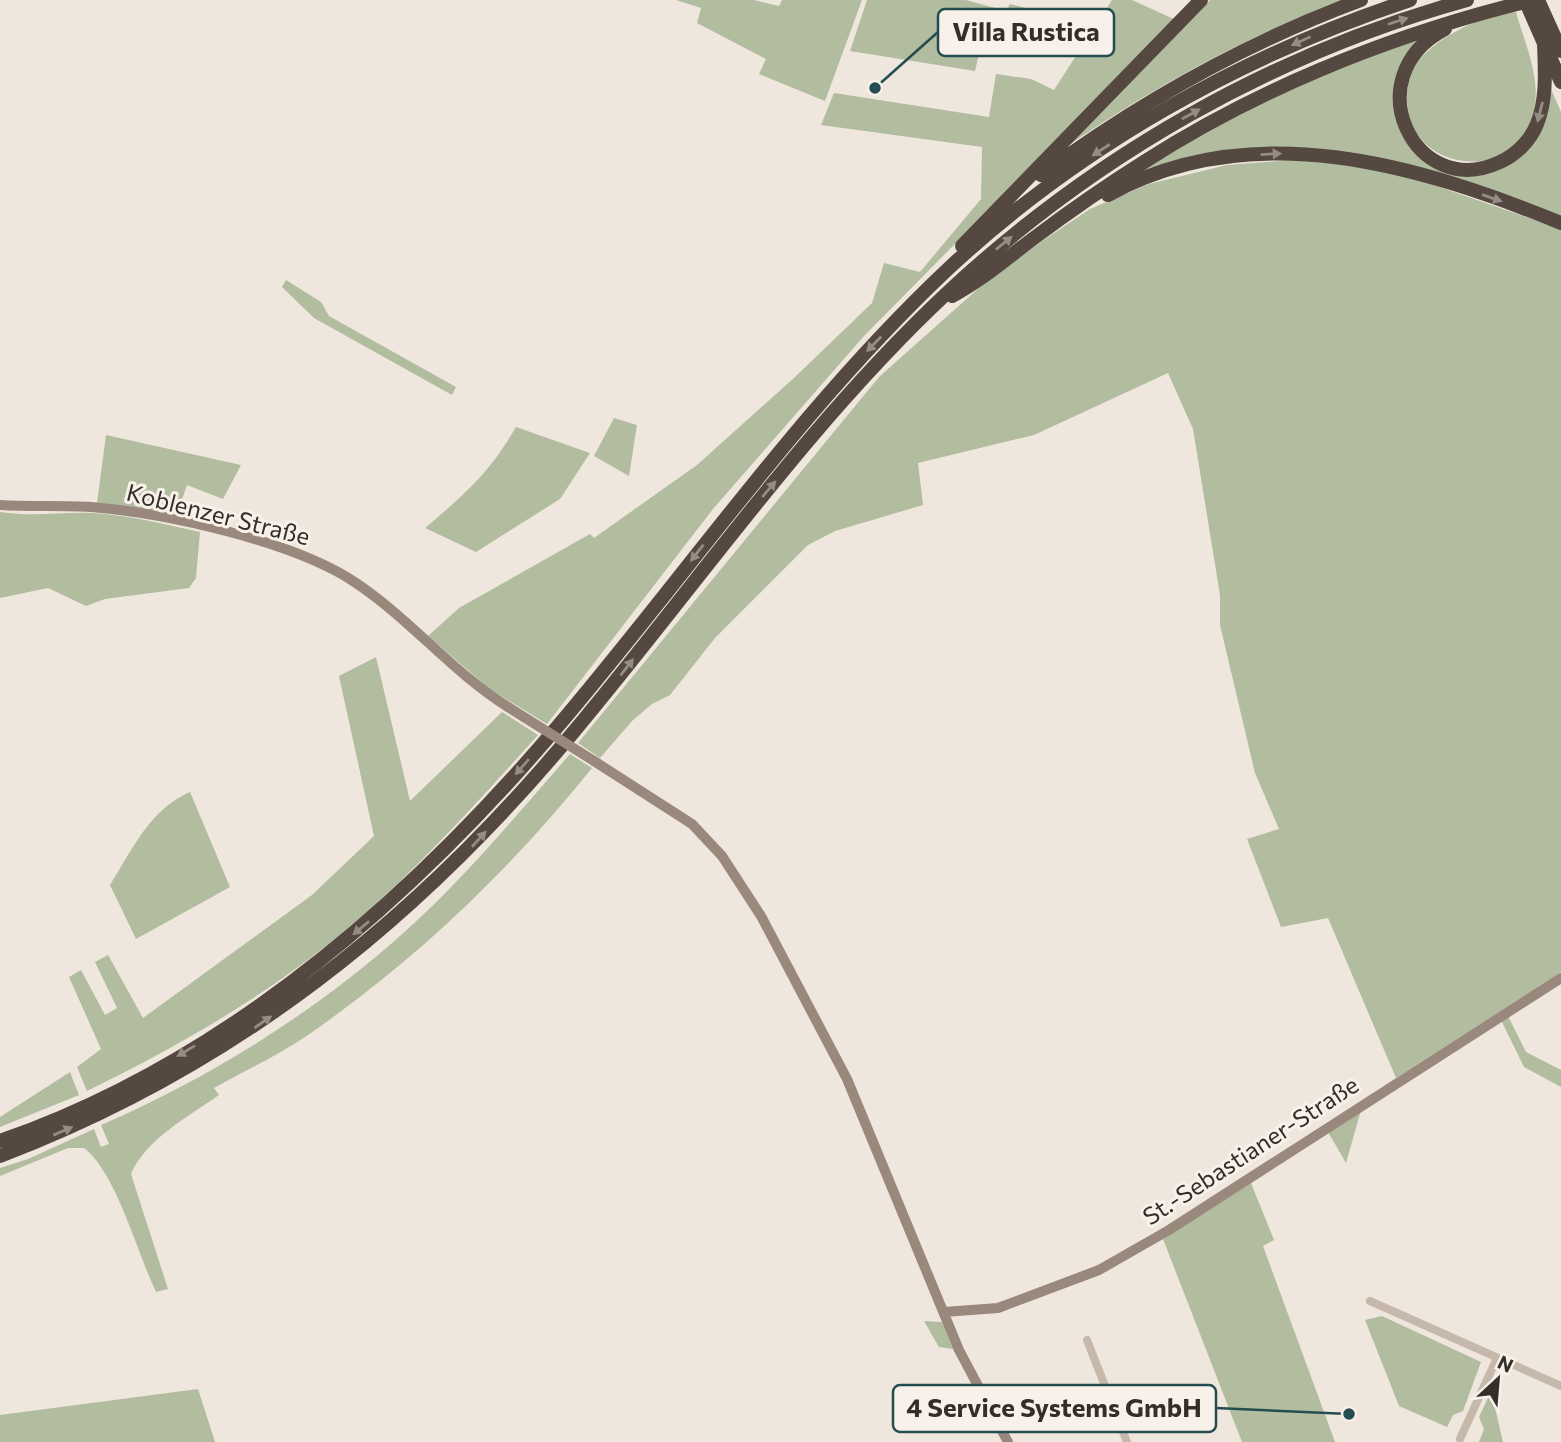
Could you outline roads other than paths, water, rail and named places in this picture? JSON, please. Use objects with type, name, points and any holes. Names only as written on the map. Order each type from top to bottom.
[{"type":"highway","points":[[922,295],[946,261],[1021,189],[1201,0]]},
{"type":"highway","points":[[1021,189],[1105,128],[1181,82],[1252,46],[1361,0]]},
{"type":"highway","points":[[0,1139],[28,1132],[119,1089],[244,1015],[322,960],[410,885],[502,790],[559,725],[770,462],[843,379],[922,295],[1022,207],[1094,155],[1168,108],[1308,38],[1410,0]]},
{"type":"highway","points":[[0,1156],[96,1116],[189,1068],[283,1008],[394,920],[470,849],[544,767],[825,422],[935,304],[1051,205],[1177,121],[1268,74],[1385,25],[1467,0]]},
{"type":"highway","points":[[1525,0],[1561,82]]},
{"type":"highway","points":[[935,304],[971,286],[1046,229],[1146,161],[1229,113],[1392,41],[1479,13],[1536,0],[1561,51]]},
{"type":"highway","points":[[1548,0],[1561,29]]},
{"type":"highway","points":[[1479,13],[1443,29],[1419,46],[1404,68],[1399,83],[1398,99],[1404,126],[1420,149],[1444,164],[1468,169],[1492,166],[1512,155],[1529,139],[1536,127],[1543,97],[1544,44]]},
{"type":"highway","points":[[1046,229],[1118,190],[1147,178],[1226,158],[1281,154],[1342,156],[1406,169],[1561,223]]},
{"type":"main road","name":"Koblenzer Straße","points":[[0,505],[121,510],[274,546],[340,573],[406,623],[464,675],[508,707],[692,824],[713,846],[738,880],[782,952],[847,1079],[965,1362],[1008,1442]]},
{"type":"main road","name":"St.-Sebastianer-Straße","points":[[942,1308],[998,1308],[1099,1270],[1169,1230],[1561,978]]},
{"type":"street","points":[[1370,1301],[1561,1386]]},
{"type":"street","points":[[1087,1339],[1127,1442]]},
{"type":"street","points":[[1460,1439],[1497,1358]]},
{"type":"place","name":"Villa Rustica","points":[[875,88]]},
{"type":"place","name":"4 Service Systems GmbH","points":[[1349,1414]]}]
